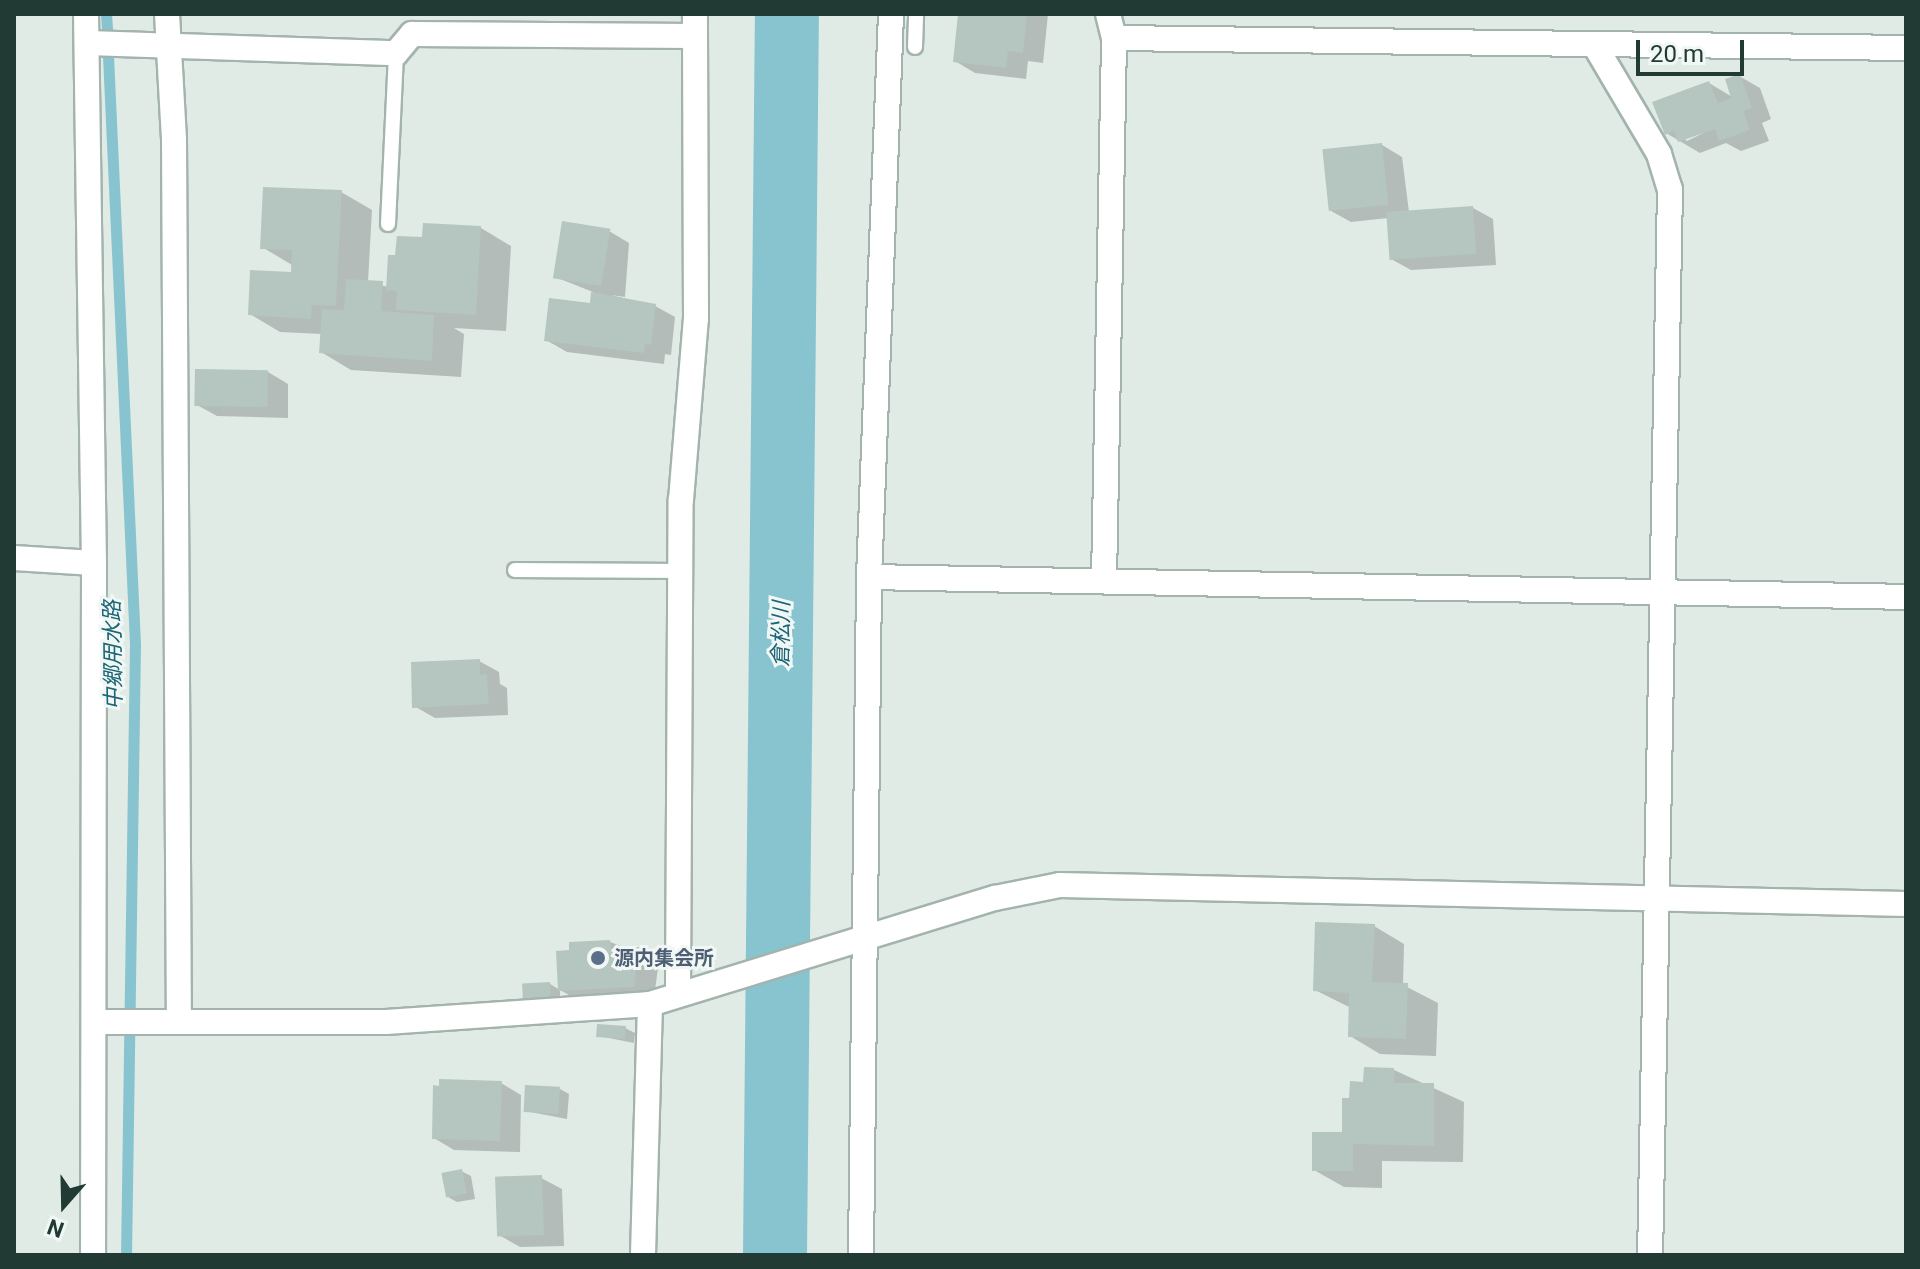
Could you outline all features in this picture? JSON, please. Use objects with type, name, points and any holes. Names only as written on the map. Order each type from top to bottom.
[{"type":"street","points":[[86,14],[94,563],[93,1255]]},
{"type":"street","points":[[167,14],[174,140],[179,1022]]},
{"type":"street","points":[[861,1255],[868,936],[869,577],[891,14]]},
{"type":"street","points":[[1104,581],[1114,38],[1108,14]]},
{"type":"street","points":[[88,43],[396,53],[412,34],[694,25],[696,319],[680,571],[678,993]]},
{"type":"street","points":[[1114,38],[1906,48]]},
{"type":"street","points":[[1594,44],[1659,154],[1670,189],[1661,593],[1660,900],[1650,1255]]},
{"type":"street","points":[[14,558],[94,563]]},
{"type":"street","points":[[869,577],[1906,597]]},
{"type":"street","points":[[94,1022],[386,1022],[650,1004],[995,898],[1060,885],[1906,904]]},
{"type":"street","points":[[643,1255],[650,1004]]},
{"type":"lane","points":[[915,47],[916,14]]},
{"type":"lane","points":[[388,224],[396,53]]},
{"type":"lane","points":[[515,570],[680,571]]},
{"type":"building","points":[[958,14],[1027,14],[1023,53],[1008,51],[1006,68],[953,62]]},
{"type":"building","points":[[1740,74],[1752,108],[1743,111],[1750,130],[1719,141],[1715,129],[1678,142],[1674,131],[1665,135],[1652,102],[1709,81],[1718,103],[1731,98],[1725,79]]},
{"type":"building","points":[[1382,143],[1388,205],[1329,211],[1322,149]]},
{"type":"building","points":[[263,187],[342,190],[336,306],[312,305],[311,319],[248,315],[250,270],[291,272],[292,250],[260,249]]},
{"type":"building","points":[[1473,206],[1476,254],[1390,260],[1386,212]]},
{"type":"building","points":[[562,221],[610,229],[601,286],[553,278]]},
{"type":"building","points":[[423,223],[481,226],[476,315],[396,310],[397,291],[386,290],[388,255],[395,255],[397,236],[422,237]]},
{"type":"building","points":[[346,279],[383,281],[381,311],[434,315],[432,361],[319,353],[322,309],[344,310]]},
{"type":"building","points":[[591,292],[656,304],[651,345],[645,344],[644,353],[544,341],[549,298],[590,303]]},
{"type":"building","points":[[195,369],[268,370],[267,407],[194,406]]},
{"type":"building","points":[[480,659],[480,675],[487,674],[489,704],[412,708],[411,662]]},
{"type":"building","points":[[1315,922],[1375,924],[1372,982],[1408,983],[1406,1039],[1348,1037],[1349,993],[1313,991]]},
{"type":"building","name":"源内集会所","points":[[610,940],[611,948],[639,947],[634,987],[558,991],[556,951],[569,950],[569,942]]},
{"type":"building","points":[[550,982],[551,999],[523,1000],[522,983]]},
{"type":"building","points":[[597,1024],[626,1026],[625,1039],[596,1037]]},
{"type":"building","points":[[1364,1067],[1394,1068],[1394,1083],[1434,1083],[1434,1146],[1353,1144],[1353,1171],[1312,1171],[1312,1132],[1342,1132],[1342,1098],[1349,1098],[1350,1081],[1363,1082]]},
{"type":"building","points":[[439,1079],[502,1081],[500,1141],[432,1139],[433,1085],[439,1086]]},
{"type":"building","points":[[525,1085],[560,1087],[559,1114],[524,1112]]},
{"type":"building","points":[[462,1169],[467,1194],[446,1198],[441,1173]]},
{"type":"building","points":[[542,1175],[544,1235],[497,1237],[495,1177]]},
{"type":"waterway","name":"中郷用水路","points":[[106,14],[107,29]]},
{"type":"waterway","name":"倉松川","points":[[775,1255],[787,14]]},
{"type":"waterway","name":"中郷用水路","points":[[108,56],[135,644],[126,1255]]},
{"type":"place","name":"源内集会所","points":[[598,958]]}]
